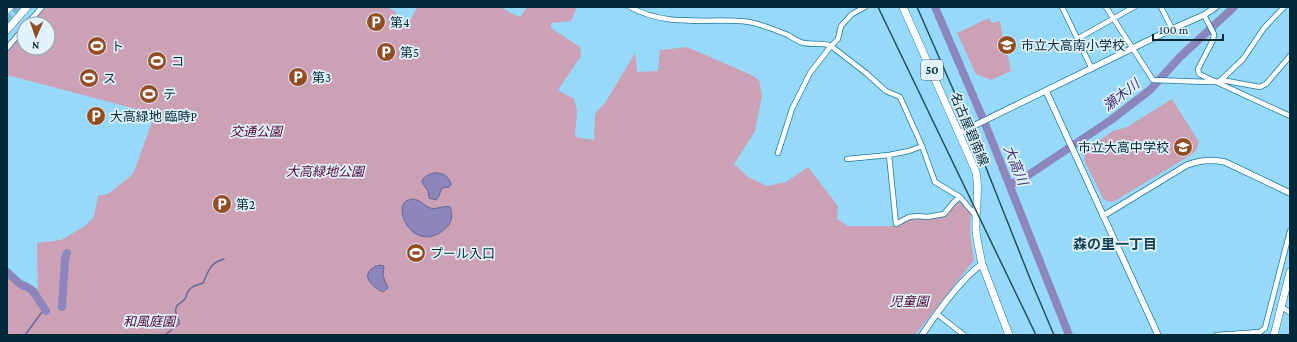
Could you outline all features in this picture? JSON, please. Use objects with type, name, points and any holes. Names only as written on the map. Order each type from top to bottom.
[{"type":"main road","points":[[7,10],[10,7]]},
{"type":"main road","points":[[7,30],[28,7]]},
{"type":"main road","name":"名古屋碧南線","points":[[903,7],[976,172],[979,185],[976,216],[977,239],[982,264],[1009,335]]},
{"type":"main road","points":[[1274,335],[1290,272]]},
{"type":"street","points":[[34,16],[42,7]]},
{"type":"street","points":[[630,7],[646,14],[664,19],[693,22],[740,21],[771,29],[803,43],[827,44],[831,46],[866,73],[886,91],[900,97],[922,146],[935,182],[960,197],[976,216]]},
{"type":"street","points":[[778,153],[792,109],[810,73],[838,39],[841,26],[852,14],[864,7]]},
{"type":"street","points":[[1062,7],[1092,69]]},
{"type":"street","points":[[1106,7],[1154,80],[1219,81],[1260,87],[1266,84],[1290,56]]},
{"type":"street","points":[[1077,39],[1134,7]]},
{"type":"street","points":[[1161,7],[1172,29]]},
{"type":"street","points":[[959,133],[1172,29],[1204,15],[1216,7]]},
{"type":"street","points":[[1219,81],[1243,58],[1264,28],[1284,7]]},
{"type":"street","points":[[1204,15],[1214,33],[1213,40],[1198,69],[1200,74],[1219,81],[1290,116]]},
{"type":"street","points":[[7,48],[16,37]]},
{"type":"street","points":[[1046,91],[1158,335]]},
{"type":"street","points":[[847,159],[889,155],[909,151],[922,146]]},
{"type":"street","points":[[889,155],[896,224],[910,217],[927,217],[944,214],[960,197]]},
{"type":"street","points":[[1103,216],[1186,165],[1196,161],[1216,160],[1225,162],[1290,193]]},
{"type":"street","points":[[1216,335],[1260,332],[1265,328],[1290,231]]},
{"type":"street","points":[[922,335],[972,271],[982,264]]},
{"type":"street","points":[[1282,306],[1290,313]]},
{"type":"street","points":[[937,314],[964,335]]},
{"type":"green space","name":"大高緑地公園","points":[[46,7],[388,7],[394,11],[404,23],[409,23],[417,7],[504,7],[505,10],[520,17],[527,7],[577,7],[571,21],[551,23],[551,28],[580,47],[581,56],[558,90],[574,99],[577,111],[575,137],[594,140],[595,114],[605,103],[635,53],[637,72],[658,71],[660,50],[687,47],[749,74],[759,80],[762,95],[755,131],[734,164],[748,177],[767,186],[786,182],[808,167],[838,206],[837,219],[848,226],[900,226],[908,218],[945,216],[959,200],[971,211],[970,233],[974,260],[915,335],[7,335],[7,269],[32,288],[38,295],[37,243],[61,240],[85,226],[94,217],[98,196],[108,194],[133,174],[155,114],[7,75],[7,52],[16,41],[16,56],[56,56],[56,16],[38,16]]},
{"type":"green space","points":[[989,18],[992,23],[1000,21],[1011,71],[991,80],[976,74],[957,33]]},
{"type":"green space","points":[[1172,99],[1199,142],[1196,150],[1191,155],[1113,202],[1104,200],[1084,160],[1085,150],[1113,131],[1127,127]]},
{"type":"shaded area","points":[[433,173],[445,175],[449,179],[451,185],[449,187],[442,188],[436,200],[429,198],[428,191],[422,180],[426,176]]},
{"type":"shaded area","points":[[412,199],[419,201],[430,208],[450,207],[452,218],[449,225],[436,235],[426,237],[418,235],[410,229],[402,214],[406,201]]},
{"type":"shaded area","points":[[379,265],[384,266],[383,276],[388,288],[383,292],[371,283],[368,277],[370,270]]},
{"type":"waterway","name":"大高川","points":[[935,7],[986,126],[1069,335]]},
{"type":"waterway","name":"瀬木川","points":[[1009,184],[1018,182],[1111,120],[1150,90],[1180,57],[1234,7]]},
{"type":"waterway","points":[[62,307],[65,259],[67,253]]},
{"type":"waterway","points":[[165,335],[179,324],[176,312],[177,305],[185,299],[191,288],[203,283],[213,265],[224,259]]},
{"type":"waterway","points":[[7,272],[20,284],[33,291],[46,311]]},
{"type":"waterway","points":[[25,335],[42,312],[46,311]]},
{"type":"tunnel","points":[[7,22],[19,7]]},
{"type":"railway","points":[[878,7],[1036,335]]},
{"type":"railway","points":[[917,7],[973,135],[1054,335]]},
{"type":"place","name":"第4","points":[[376,22]]},
{"type":"place","name":"市立大高南小学校","points":[[1007,45]]},
{"type":"place","name":"ト","points":[[97,46]]},
{"type":"place","name":"第5","points":[[386,52]]},
{"type":"place","name":"コ","points":[[157,61]]},
{"type":"place","name":"第3","points":[[298,77]]},
{"type":"place","name":"ス","points":[[89,78]]},
{"type":"place","name":"テ","points":[[149,94]]},
{"type":"place","name":"大高緑地 臨時P","points":[[96,116]]},
{"type":"place","name":"市立大高中学校","points":[[1183,147]]},
{"type":"place","name":"第2","points":[[222,204]]},
{"type":"place","name":"プール入口","points":[[416,253]]},
{"type":"district","name":"森の里一丁目","points":[[1115,244]]},
{"type":"park label","name":"交通公園","points":[[256,131]]},
{"type":"park label","name":"児童園","points":[[909,301]]},
{"type":"park label","name":"和風庭園","points":[[149,321]]}]
